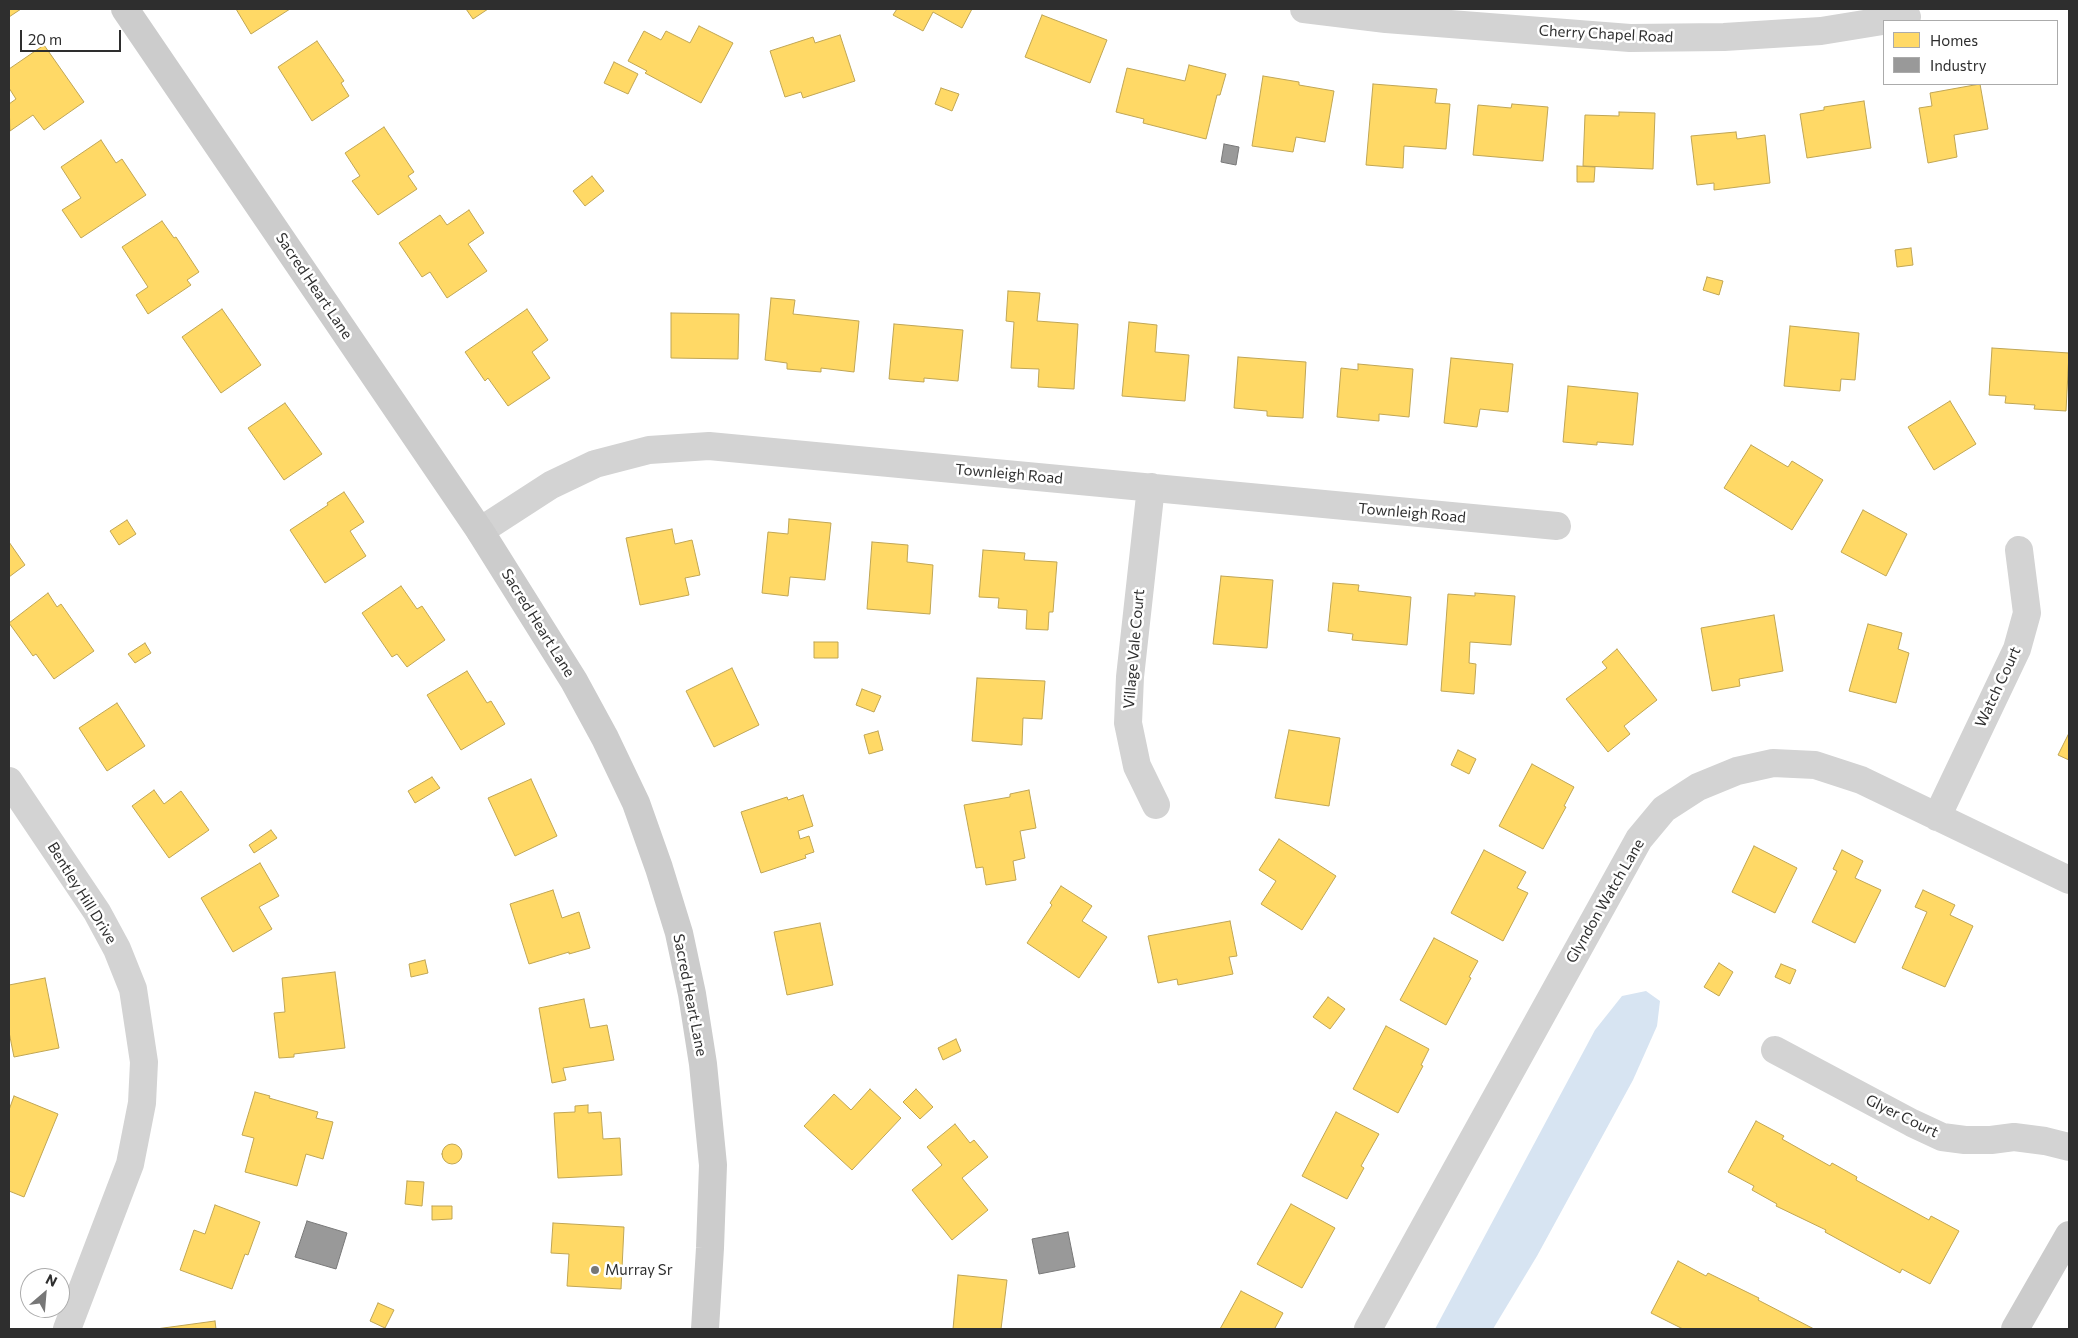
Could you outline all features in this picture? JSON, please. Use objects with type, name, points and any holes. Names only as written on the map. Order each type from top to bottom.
[{"type":"street","name":"Sacred Heart Lane","points":[[125,9],[480,531],[574,681],[605,738],[636,803],[660,868],[679,933],[692,994],[703,1064],[713,1165],[710,1248],[704,1329]]},
{"type":"street","name":"Cherry Chapel Road","points":[[1304,9],[1386,20],[1630,38],[1724,37],[1821,31],[1883,21]]},
{"type":"street","name":"Cherry Chapel Road","points":[[1889,20],[1908,17]]},
{"type":"street","name":"Townleigh Road","points":[[480,531],[551,485],[595,464],[649,450],[709,446],[1557,526]]},
{"type":"street","name":"Village Vale Court","points":[[1151,488],[1130,677],[1128,723],[1137,766],[1156,805]]},
{"type":"street","name":"Watch Court","points":[[1937,816],[2017,649],[2027,613],[2019,550]]},
{"type":"street","name":"Glyndon Watch Lane","points":[[1368,1329],[1638,839],[1664,809],[1698,787],[1737,771],[1773,763],[1815,765],[1861,780],[2069,880]]},
{"type":"street","name":"Bentley Hill Drive","points":[[9,781],[97,912],[117,949],[133,989],[144,1062],[142,1103],[130,1164],[67,1329]]},
{"type":"street","name":"Glyer Court","points":[[1775,1050],[1912,1123],[1942,1136],[1965,1140],[2014,1137],[2045,1140],[2069,1147]]},
{"type":"street","points":[[2015,1329],[2069,1235]]},
{"type":"water","points":[[1646,991],[1660,1001],[1657,1026],[1633,1080],[1537,1256],[1493,1329],[1435,1329],[1595,1030],[1622,996]]},
{"type":"building: Homes","points":[[9,9],[21,9],[9,17]]},
{"type":"building: Homes","points":[[236,9],[290,9],[251,34]]},
{"type":"building: Homes","points":[[466,9],[488,9],[473,19]]},
{"type":"building: Homes","points":[[897,9],[972,9],[962,28],[933,12],[923,31],[893,15]]},
{"type":"building: Homes","points":[[1042,15],[1107,40],[1090,83],[1025,57]]},
{"type":"building: Homes","points":[[699,26],[733,43],[701,103],[645,73],[647,71],[628,61],[644,31],[661,40],[666,31],[690,43]]},
{"type":"building: Homes","points":[[840,35],[855,81],[803,98],[801,92],[785,97],[770,51],[813,37],[815,43]]},
{"type":"building: Homes","points":[[317,41],[344,81],[341,83],[349,96],[312,121],[278,67]]},
{"type":"building: Homes","points":[[44,45],[84,102],[44,130],[33,115],[10,131],[9,104],[16,99],[9,88],[9,69]]},
{"type":"building: Homes","points":[[614,62],[638,74],[628,94],[604,83]]},
{"type":"building: Homes","points":[[1189,65],[1226,74],[1220,95],[1217,95],[1206,139],[1143,123],[1144,119],[1116,112],[1127,68],[1185,81]]},
{"type":"building: Homes","points":[[1263,76],[1299,82],[1299,85],[1334,91],[1325,142],[1296,137],[1293,152],[1252,146]]},
{"type":"building: Homes","points":[[1373,84],[1437,89],[1435,103],[1450,104],[1446,149],[1404,146],[1403,168],[1366,165]]},
{"type":"building: Homes","points":[[1980,85],[1988,129],[1954,135],[1957,157],[1928,163],[1919,108],[1932,106],[1930,93]]},
{"type":"building: Homes","points":[[941,88],[959,94],[952,111],[935,104]]},
{"type":"building: Homes","points":[[1864,101],[1871,148],[1807,158],[1800,114],[1824,110],[1824,107]]},
{"type":"building: Homes","points":[[1512,104],[1548,107],[1543,161],[1473,155],[1478,105],[1511,108]]},
{"type":"building: Homes","points":[[1619,112],[1655,113],[1653,169],[1583,166],[1585,115],[1619,116]]},
{"type":"building: Homes","points":[[384,127],[414,172],[408,176],[417,189],[378,215],[352,181],[360,176],[345,153]]},
{"type":"building: Homes","points":[[1736,132],[1737,139],[1765,135],[1770,183],[1714,190],[1714,183],[1697,185],[1691,136]]},
{"type":"building: Homes","points":[[101,140],[116,163],[122,159],[146,195],[81,238],[62,210],[81,198],[61,167]]},
{"type":"building: Homes","points":[[1577,166],[1595,167],[1594,182],[1577,182]]},
{"type":"building: Homes","points":[[592,176],[604,191],[585,206],[573,191]]},
{"type":"building: Homes","points":[[469,210],[484,233],[468,244],[487,271],[447,298],[430,272],[422,277],[399,243],[440,215],[447,225]]},
{"type":"building: Homes","points":[[162,221],[174,238],[176,237],[199,272],[187,280],[191,285],[148,314],[136,295],[148,287],[122,247]]},
{"type":"building: Homes","points":[[1911,248],[1913,265],[1897,267],[1895,250]]},
{"type":"building: Homes","points":[[1707,277],[1723,281],[1719,295],[1703,290]]},
{"type":"building: Homes","points":[[1008,291],[1040,293],[1037,321],[1078,324],[1074,389],[1038,387],[1039,369],[1011,368],[1014,322],[1006,321]]},
{"type":"building: Homes","points":[[771,298],[795,300],[793,314],[859,321],[854,372],[821,368],[821,372],[787,369],[787,363],[765,360]]},
{"type":"building: Homes","points":[[222,309],[261,365],[221,393],[182,337]]},
{"type":"building: Homes","points":[[527,309],[548,340],[532,352],[550,378],[508,406],[488,378],[485,381],[465,352]]},
{"type":"building: Homes","points":[[671,313],[739,314],[738,359],[671,358]]},
{"type":"building: Homes","points":[[1129,322],[1157,325],[1155,352],[1189,355],[1185,401],[1122,396]]},
{"type":"building: Homes","points":[[894,324],[963,330],[958,381],[924,378],[924,382],[889,379]]},
{"type":"building: Homes","points":[[1790,326],[1859,333],[1855,380],[1841,379],[1840,391],[1784,386]]},
{"type":"building: Homes","points":[[1992,348],[2069,353],[2066,411],[2034,409],[2035,405],[2005,403],[2006,396],[1989,395]]},
{"type":"building: Homes","points":[[1238,357],[1306,362],[1303,418],[1267,416],[1267,411],[1234,408]]},
{"type":"building: Homes","points":[[1451,358],[1513,364],[1508,412],[1480,409],[1477,427],[1444,423]]},
{"type":"building: Homes","points":[[1358,364],[1413,369],[1409,417],[1379,414],[1379,421],[1337,417],[1341,368],[1358,370]]},
{"type":"building: Homes","points":[[1568,386],[1638,393],[1633,445],[1597,442],[1597,445],[1563,442]]},
{"type":"building: Homes","points":[[1950,401],[1976,444],[1934,470],[1908,427]]},
{"type":"building: Homes","points":[[285,403],[322,454],[284,480],[248,428]]},
{"type":"building: Homes","points":[[1751,445],[1788,467],[1792,461],[1823,480],[1792,530],[1724,488]]},
{"type":"building: Homes","points":[[344,492],[364,522],[350,531],[366,556],[325,583],[290,530]]},
{"type":"building: Homes","points":[[1863,510],[1907,534],[1886,576],[1841,552]]},
{"type":"building: Homes","points":[[789,519],[831,523],[825,580],[790,577],[788,596],[762,593],[768,532],[788,534]]},
{"type":"building: Homes","points":[[127,520],[136,534],[119,545],[110,531]]},
{"type":"building: Homes","points":[[672,529],[675,544],[692,540],[700,575],[685,578],[689,595],[640,605],[626,538]]},
{"type":"building: Homes","points":[[9,542],[25,565],[9,577]]},
{"type":"building: Homes","points":[[872,542],[908,545],[907,562],[933,565],[930,614],[867,609]]},
{"type":"building: Homes","points":[[983,550],[1025,553],[1024,560],[1057,562],[1053,612],[1049,612],[1048,630],[1026,629],[1027,610],[998,608],[999,598],[979,597]]},
{"type":"building: Homes","points":[[1221,576],[1273,580],[1267,648],[1213,644]]},
{"type":"building: Homes","points":[[1333,583],[1359,585],[1358,591],[1411,597],[1407,645],[1352,640],[1353,634],[1328,631]]},
{"type":"building: Homes","points":[[401,586],[417,609],[422,606],[445,640],[407,667],[397,654],[392,657],[362,613]]},
{"type":"building: Homes","points":[[48,593],[57,607],[61,604],[94,651],[54,679],[36,654],[33,656],[9,623]]},
{"type":"building: Homes","points":[[1475,593],[1515,596],[1511,645],[1470,642],[1469,663],[1476,664],[1474,694],[1441,691],[1448,594],[1475,596]]},
{"type":"building: Homes","points":[[1774,615],[1783,671],[1739,679],[1740,686],[1712,691],[1701,628]]},
{"type":"building: Homes","points":[[1868,624],[1902,633],[1898,649],[1909,653],[1896,703],[1849,691]]},
{"type":"building: Homes","points":[[814,642],[838,642],[838,658],[814,658]]},
{"type":"building: Homes","points":[[145,643],[151,653],[135,663],[128,654]]},
{"type":"building: Homes","points":[[1617,649],[1657,700],[1624,726],[1630,734],[1608,752],[1566,699],[1607,668],[1602,662]]},
{"type":"building: Homes","points":[[732,668],[759,725],[714,747],[686,691]]},
{"type":"building: Homes","points":[[467,671],[487,703],[491,701],[505,724],[461,750],[427,695]]},
{"type":"building: Homes","points":[[977,678],[1045,681],[1042,719],[1023,718],[1022,745],[972,741]]},
{"type":"building: Homes","points":[[862,689],[881,696],[874,712],[856,705]]},
{"type":"building: Homes","points":[[117,703],[145,746],[107,771],[79,728]]},
{"type":"building: Homes","points":[[1289,730],[1340,738],[1329,806],[1275,798]]},
{"type":"building: Homes","points":[[878,731],[883,750],[869,754],[864,735]]},
{"type":"building: Homes","points":[[2069,733],[2069,760],[2058,755]]},
{"type":"building: Homes","points":[[1458,750],[1476,759],[1469,774],[1451,765]]},
{"type":"building: Homes","points":[[1532,764],[1574,787],[1564,806],[1566,807],[1543,849],[1499,826]]},
{"type":"building: Homes","points":[[432,777],[440,788],[415,803],[408,791]]},
{"type":"building: Homes","points":[[531,779],[557,836],[515,856],[488,798]]},
{"type":"building: Homes","points":[[154,790],[164,804],[181,791],[209,830],[169,858],[132,806]]},
{"type":"building: Homes","points":[[1029,790],[1036,828],[1020,831],[1025,858],[1013,861],[1016,880],[986,885],[983,867],[976,868],[964,805],[1010,797],[1010,794]]},
{"type":"building: Homes","points":[[803,795],[813,826],[798,831],[800,839],[809,836],[814,852],[805,855],[806,858],[761,873],[741,812],[787,797],[788,800]]},
{"type":"building: Homes","points":[[271,830],[277,838],[254,853],[249,845]]},
{"type":"building: Homes","points":[[1279,839],[1336,876],[1302,930],[1261,904],[1276,881],[1259,870]]},
{"type":"building: Homes","points":[[1754,846],[1797,868],[1775,913],[1732,892]]},
{"type":"building: Homes","points":[[1484,850],[1526,872],[1517,888],[1528,893],[1503,941],[1451,913]]},
{"type":"building: Homes","points":[[1842,850],[1863,861],[1855,878],[1881,890],[1855,943],[1812,922],[1837,871],[1833,869]]},
{"type":"building: Homes","points":[[260,863],[279,896],[259,907],[272,929],[233,952],[201,898]]},
{"type":"building: Homes","points":[[1061,886],[1092,906],[1082,921],[1107,937],[1079,978],[1027,943],[1052,905],[1050,903]]},
{"type":"building: Homes","points":[[553,890],[562,918],[579,912],[590,948],[529,964],[510,904]]},
{"type":"building: Homes","points":[[1923,890],[1955,905],[1950,915],[1973,926],[1945,987],[1902,968],[1927,912],[1915,907]]},
{"type":"building: Homes","points":[[1230,921],[1237,956],[1229,957],[1233,974],[1178,985],[1177,979],[1158,983],[1148,936]]},
{"type":"building: Homes","points":[[820,923],[833,985],[787,995],[774,932]]},
{"type":"building: Homes","points":[[1434,938],[1478,961],[1446,1025],[1400,1000]]},
{"type":"building: Homes","points":[[425,960],[428,973],[411,977],[409,964]]},
{"type":"building: Homes","points":[[1719,963],[1733,972],[1719,996],[1704,987]]},
{"type":"building: Homes","points":[[1781,964],[1796,970],[1790,984],[1775,977]]},
{"type":"building: Homes","points":[[335,972],[345,1048],[294,1054],[294,1057],[279,1058],[274,1013],[285,1012],[282,978]]},
{"type":"building: Homes","points":[[45,978],[59,1048],[14,1057],[9,1032],[9,985]]},
{"type":"building: Homes","points":[[1328,997],[1345,1009],[1330,1029],[1313,1017]]},
{"type":"building: Homes","points":[[584,999],[590,1028],[607,1025],[614,1060],[563,1068],[566,1080],[552,1083],[539,1008]]},
{"type":"building: Homes","points":[[1386,1026],[1429,1049],[1421,1065],[1423,1066],[1398,1113],[1353,1089]]},
{"type":"building: Homes","points":[[956,1039],[961,1051],[943,1060],[938,1048]]},
{"type":"building: Homes","points":[[870,1089],[901,1118],[852,1170],[804,1126],[834,1094],[851,1110]]},
{"type":"building: Homes","points":[[916,1089],[933,1107],[920,1119],[903,1102]]},
{"type":"building: Homes","points":[[255,1092],[318,1112],[316,1118],[333,1122],[323,1159],[306,1154],[297,1186],[245,1172],[254,1138],[242,1135]]},
{"type":"building: Homes","points":[[14,1096],[58,1114],[24,1197],[9,1191],[9,1110]]},
{"type":"building: Homes","points":[[588,1105],[588,1113],[601,1112],[603,1139],[620,1138],[622,1175],[558,1178],[554,1113],[575,1112],[575,1106]]},
{"type":"building: Homes","points":[[1336,1112],[1379,1134],[1361,1166],[1364,1168],[1347,1199],[1302,1176]]},
{"type":"building: Homes","points":[[1756,1121],[1784,1136],[1782,1139],[1830,1166],[1832,1163],[1857,1177],[1856,1180],[1929,1220],[1931,1216],[1959,1231],[1930,1284],[1902,1269],[1900,1273],[1825,1232],[1826,1230],[1776,1206],[1777,1204],[1752,1190],[1754,1186],[1728,1172]]},
{"type":"building: Homes","points":[[955,1124],[970,1143],[974,1140],[988,1157],[962,1178],[988,1210],[952,1240],[912,1190],[942,1165],[927,1147]]},
{"type":"building: Homes","points":[[448,1144],[456,1144],[462,1150],[462,1158],[456,1164],[448,1164],[442,1158],[442,1150]]},
{"type":"building: Homes","points":[[407,1181],[424,1182],[422,1206],[405,1204]]},
{"type":"building: Homes","points":[[1291,1204],[1335,1228],[1302,1288],[1257,1264]]},
{"type":"building: Homes","points":[[215,1205],[260,1222],[248,1255],[245,1254],[232,1289],[180,1270],[194,1230],[205,1234]]},
{"type":"building: Homes","points":[[432,1206],[452,1206],[452,1219],[432,1220]]},
{"type":"building: Homes","name":"Murray Sr","points":[[553,1223],[624,1227],[621,1289],[567,1286],[569,1254],[551,1253]]},
{"type":"building: Homes","points":[[1678,1261],[1706,1276],[1708,1273],[1759,1298],[1758,1300],[1814,1329],[1683,1329],[1651,1313]]},
{"type":"building: Homes","points":[[958,1275],[1007,1280],[1001,1329],[953,1329]]},
{"type":"building: Homes","points":[[1241,1291],[1283,1313],[1276,1329],[1220,1329]]},
{"type":"building: Homes","points":[[378,1303],[394,1310],[385,1328],[370,1321]]},
{"type":"building: Homes","points":[[215,1321],[216,1329],[156,1329]]},
{"type":"building: Industry","points":[[1224,144],[1239,147],[1236,165],[1221,162]]},
{"type":"building: Industry","points":[[307,1221],[347,1233],[336,1269],[295,1257]]},
{"type":"building: Industry","points":[[1068,1232],[1075,1267],[1039,1274],[1032,1239]]},
{"type":"place","name":"Murray Sr","points":[[595,1270]]}]
